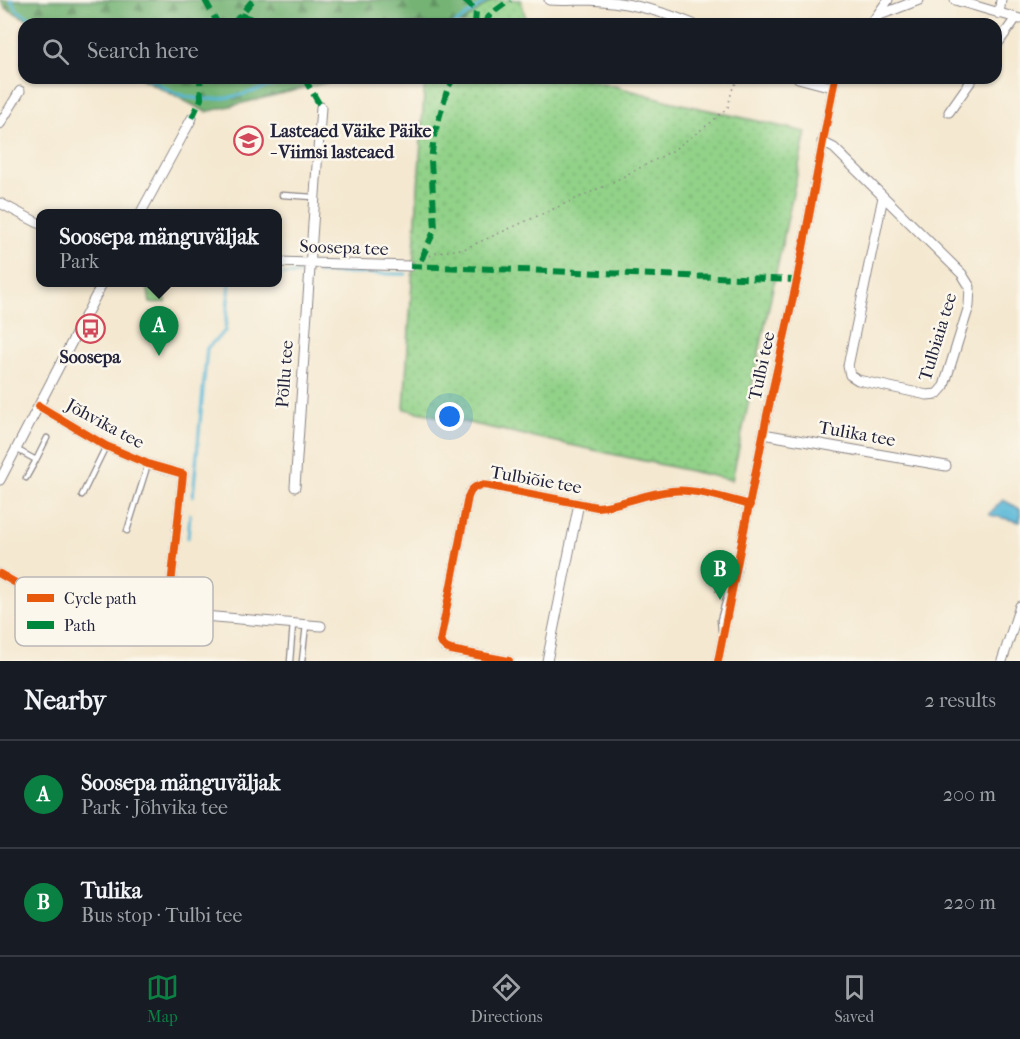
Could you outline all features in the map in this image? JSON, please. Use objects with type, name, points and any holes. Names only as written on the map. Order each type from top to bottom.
[{"type":"street","points":[[549,0],[588,0],[655,10],[677,18]]},
{"type":"street","points":[[875,18],[888,0]]},
{"type":"street","points":[[878,18],[919,0]]},
{"type":"street","points":[[955,0],[1018,19],[1002,39]]},
{"type":"street","points":[[999,14],[1001,0]]},
{"type":"street","name":"Tulbi tee","points":[[717,661],[797,280],[834,84]]},
{"type":"street","points":[[949,112],[969,84]]},
{"type":"street","points":[[0,124],[20,91]]},
{"type":"street","name":"Põllu tee","points":[[295,488],[321,107]]},
{"type":"street","points":[[142,209],[192,118]]},
{"type":"street","name":"Tulbiaia tee","points":[[822,142],[834,148],[962,274],[970,287],[969,306],[963,326],[944,386],[937,394],[927,395],[858,380],[850,375],[848,366],[883,197]]},
{"type":"street","points":[[0,203],[36,222]]},
{"type":"street","name":"Soosepa tee","points":[[282,262],[410,266]]},
{"type":"street","name":"Jõhvika tee","points":[[100,287],[39,405],[106,446],[148,464],[183,474],[172,577]]},
{"type":"street","points":[[0,480],[39,405]]},
{"type":"street","name":"Tulika tee","points":[[763,434],[946,466]]},
{"type":"street","name":"Tulbiõie tee","points":[[510,661],[451,650],[440,642],[471,489],[476,486],[490,486],[597,507],[660,492],[680,490],[750,505]]},
{"type":"street","name":"Tulbiõie tee","points":[[547,661],[579,503]]},
{"type":"street","points":[[0,574],[15,583]]},
{"type":"street","points":[[1002,661],[1020,606]]},
{"type":"street","points":[[213,617],[321,626]]},
{"type":"lane","points":[[282,195],[314,197]]},
{"type":"lane","points":[[26,478],[47,438]]},
{"type":"lane","points":[[82,495],[106,446]]},
{"type":"lane","points":[[16,449],[36,460]]},
{"type":"lane","points":[[127,531],[148,464]]},
{"type":"lane","points":[[290,661],[293,624]]},
{"type":"lane","points":[[302,661],[306,625]]},
{"type":"path","points":[[410,266],[436,253],[466,248],[609,184],[672,151],[728,107],[736,84]]},
{"type":"green space","points":[[0,0],[492,0],[469,18],[24,18],[5,8]]},
{"type":"green space","points":[[492,0],[521,0],[526,18],[469,18]]},
{"type":"green space","points":[[152,84],[321,84],[206,112]]},
{"type":"green space","points":[[425,84],[607,84],[673,102],[806,132],[732,480],[404,409]]},
{"type":"green space","points":[[164,287],[166,302],[150,303],[148,289]]},
{"type":"water","points":[[1003,500],[1020,509],[1020,522],[990,515]]},
{"type":"waterway","points":[[11,0],[18,11],[31,18]]},
{"type":"waterway","points":[[463,18],[488,0]]},
{"type":"waterway","points":[[159,84],[181,95],[210,99],[239,96],[278,84]]},
{"type":"waterway","points":[[318,273],[406,274]]},
{"type":"waterway","points":[[282,275],[299,274]]},
{"type":"waterway","points":[[193,496],[207,348],[225,331],[229,287]]},
{"type":"waterway","points":[[188,538],[190,514]]},
{"type":"marked path","points":[[205,0],[215,18]]},
{"type":"marked path","points":[[238,18],[253,0]]},
{"type":"marked path","points":[[464,0],[476,10],[475,18]]},
{"type":"marked path","points":[[488,18],[510,0]]},
{"type":"marked path","points":[[240,15],[249,18]]},
{"type":"marked path","points":[[192,118],[201,99],[200,84]]},
{"type":"marked path","points":[[308,84],[321,107]]},
{"type":"marked path","points":[[421,260],[435,229],[431,161],[434,136],[450,84]]},
{"type":"marked path","points":[[410,266],[797,280]]},
{"type":"cycle path","points":[[718,661],[767,415],[797,280],[834,84]]},
{"type":"cycle path","points":[[39,406],[106,446],[148,464],[183,474],[172,577]]},
{"type":"cycle path","points":[[509,661],[451,650],[440,642],[468,497],[474,488],[482,485],[490,486],[597,507],[680,490],[750,505]]},
{"type":"cycle path","points":[[0,574],[15,583]]},
{"type":"place","name":"Lasteaed Väike Päike - Viimsi lasteaed","points":[[249,141]]},
{"type":"place","name":"Soosepa","points":[[90,328]]},
{"type":"place","name":"Soosepa mänguväljak","points":[[159,356]]},
{"type":"place","name":"Tulika","points":[[720,600]]}]
